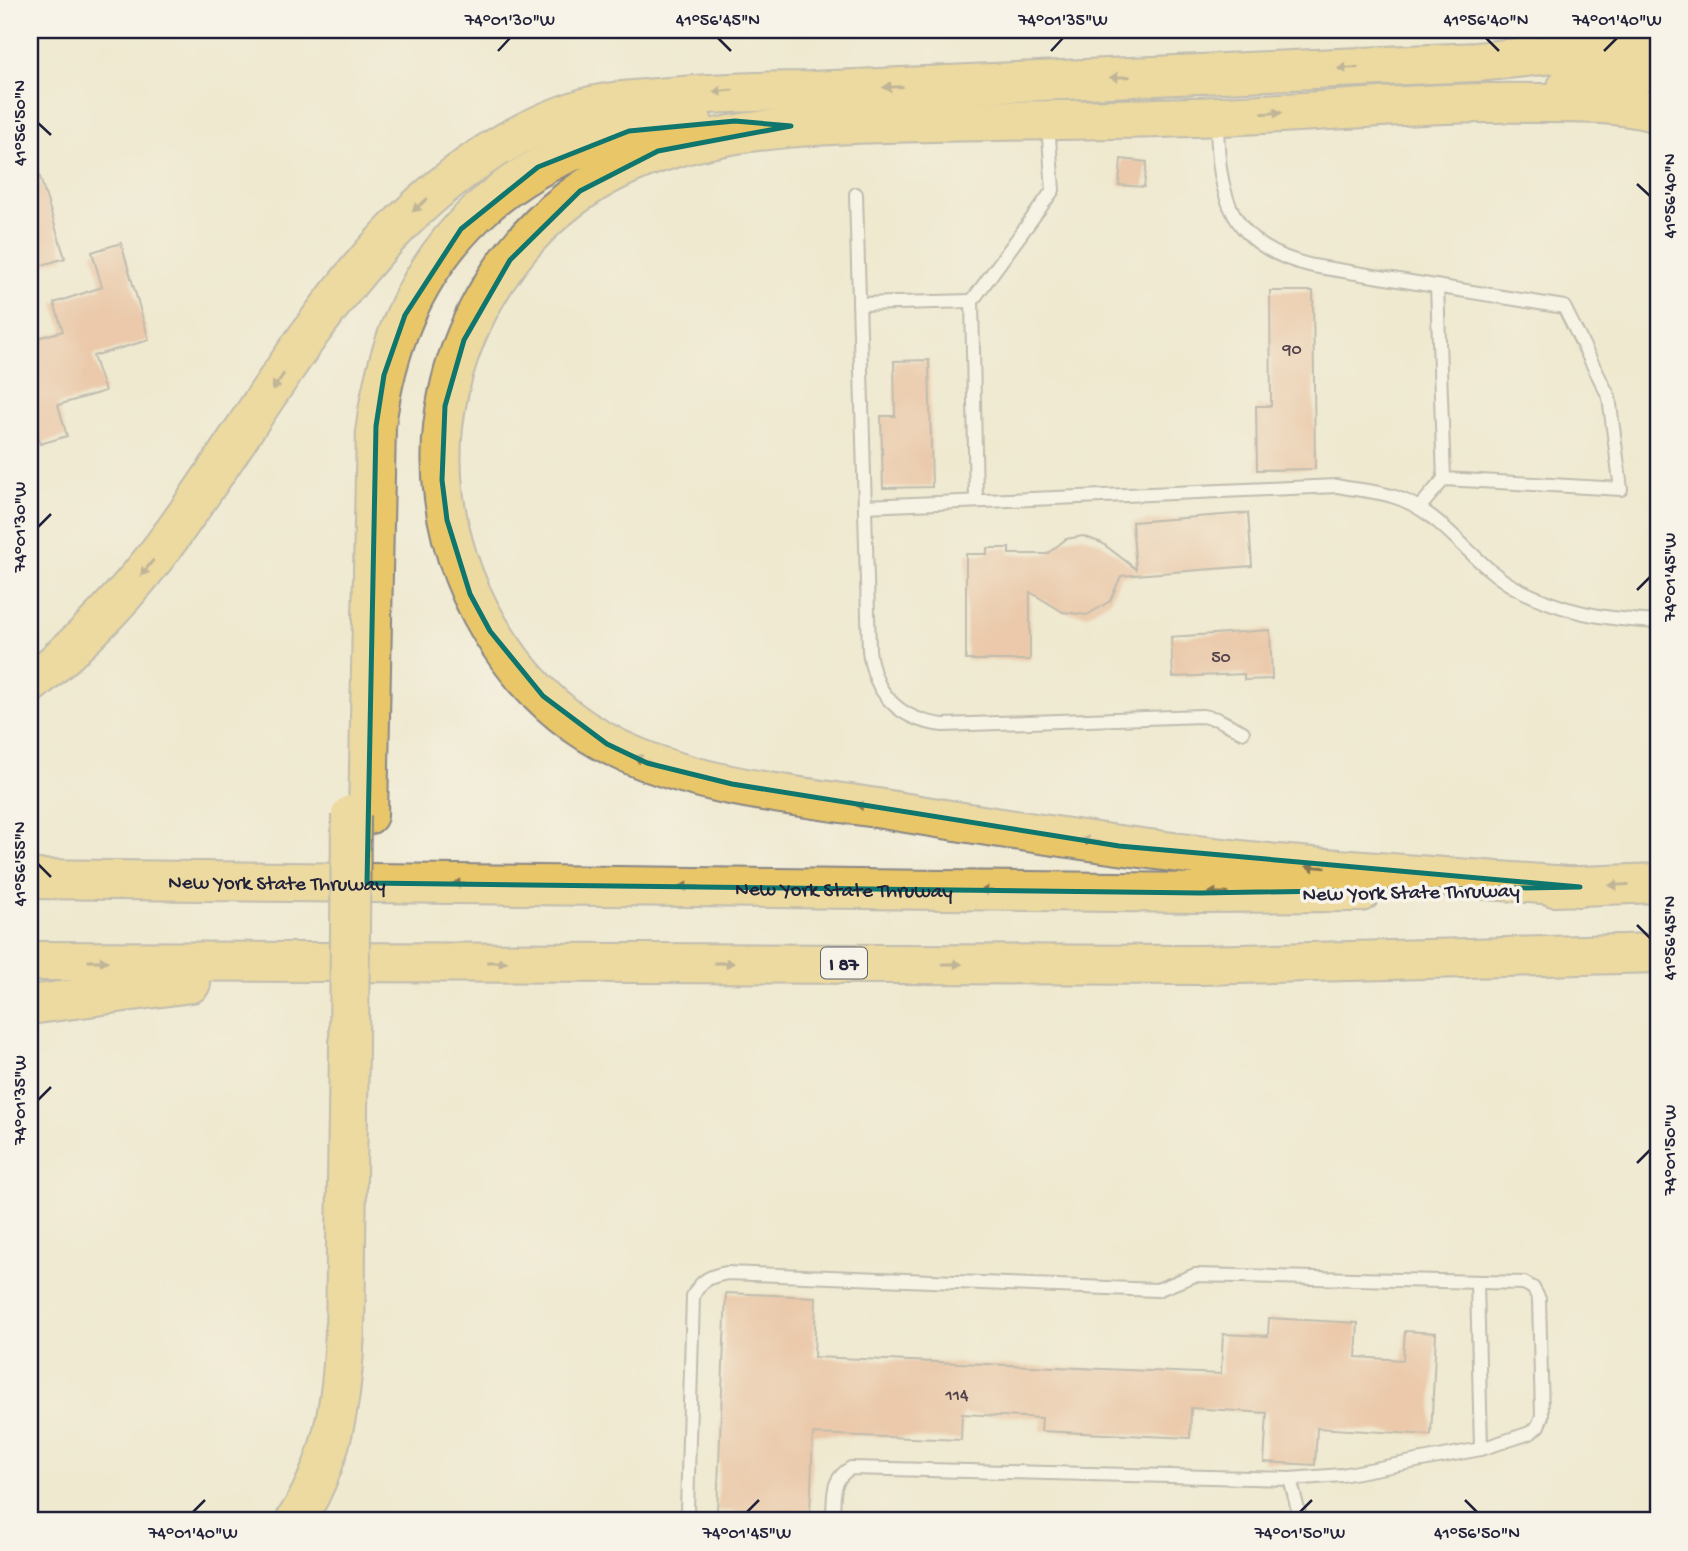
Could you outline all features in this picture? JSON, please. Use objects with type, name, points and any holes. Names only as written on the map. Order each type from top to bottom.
[{"type":"highway","points":[[1392,66],[1528,41],[1570,30]]},
{"type":"highway","points":[[30,684],[86,637],[144,571],[332,305],[372,253],[408,216],[490,152],[554,119],[612,103],[731,90],[810,91],[1392,66],[1548,55],[1658,34]]},
{"type":"highway","points":[[1483,102],[1658,69]]},
{"type":"highway","points":[[295,1521],[326,1459],[340,1396],[345,1325],[357,1047],[360,815],[357,432],[362,389],[386,312],[423,244],[472,189],[500,166],[561,130],[593,117],[680,96]]},
{"type":"highway","points":[[360,815],[376,426],[384,375],[392,348],[424,281],[461,229],[484,207],[538,167],[568,151],[629,131],[735,121],[791,126],[1217,116],[1483,102],[1612,104],[1658,113]]},
{"type":"highway","points":[[791,126],[690,142],[659,151],[609,173],[580,191],[548,218],[510,260],[492,285],[464,340],[445,406],[442,480],[447,520],[470,594],[490,631],[512,663],[543,696],[575,723],[607,744],[657,766],[732,784],[1119,846],[1281,864],[1580,887]]},
{"type":"highway","name":"New York State Thruway","points":[[30,879],[1200,893],[1580,887],[1658,883]]},
{"type":"highway","name":"I 87","points":[[30,961],[1199,965],[1658,953]]},
{"type":"highway","points":[[30,1005],[173,984],[452,962]]},
{"type":"highway","points":[[315,1521],[342,1465],[358,1399],[363,1326],[357,1047]]},
{"type":"lane","points":[[1217,116],[1219,174],[1224,196],[1233,217],[1266,249],[1288,260],[1313,266],[1564,307],[1609,397],[1621,489],[1444,479]]},
{"type":"lane","points":[[976,501],[972,301],[1053,190],[1048,119]]},
{"type":"lane","points":[[856,194],[871,670],[878,688],[906,716],[943,726],[1202,716],[1217,719],[1243,732]]},
{"type":"lane","points":[[1419,508],[1444,479],[1437,286]]},
{"type":"lane","points":[[859,304],[972,301]]},
{"type":"lane","points":[[865,506],[1337,486],[1396,497],[1419,508],[1484,567],[1513,586],[1556,607],[1601,619],[1658,622]]},
{"type":"lane","points":[[693,1521],[687,1511],[693,1296],[699,1284],[711,1276],[727,1273],[1157,1290],[1195,1275],[1524,1283],[1533,1288],[1539,1299],[1542,1416],[1538,1426],[1530,1433],[1481,1449],[1342,1475],[1290,1479],[851,1468],[839,1475],[833,1487],[832,1521]]},
{"type":"lane","points":[[1477,1282],[1481,1449]]},
{"type":"lane","points":[[1290,1479],[1301,1521]]},
{"type":"highlighted area","points":[[735,121],[791,126],[658,151],[580,191],[510,260],[464,340],[445,406],[442,480],[447,520],[470,594],[490,631],[543,696],[607,744],[647,763],[732,784],[1119,846],[1580,887],[1200,893],[367,883],[376,426],[384,375],[405,315],[461,229],[538,167],[629,131]]},
{"type":"building","points":[[34,158],[65,258],[30,269],[30,159]]},
{"type":"building","points":[[1121,159],[1147,162],[1144,187],[1119,185]]},
{"type":"building","points":[[121,243],[149,340],[93,356],[105,391],[58,405],[67,436],[40,444],[30,409],[30,340],[63,331],[54,303],[102,287],[92,252]]},
{"type":"building","points":[[1270,291],[1313,291],[1315,469],[1257,470],[1256,406],[1271,406]]},
{"type":"building","points":[[929,360],[932,487],[883,488],[881,416],[895,416],[894,361]]},
{"type":"building","points":[[1248,513],[1252,566],[1121,576],[1110,601],[1087,615],[1063,612],[1030,592],[1030,660],[966,660],[966,554],[987,554],[987,548],[1009,548],[1009,554],[1047,554],[1066,539],[1083,536],[1102,543],[1136,569],[1132,522]]},
{"type":"building","points":[[1270,630],[1272,679],[1244,680],[1244,674],[1173,677],[1171,637]]},
{"type":"building","points":[[726,1293],[816,1297],[814,1357],[1221,1374],[1223,1334],[1268,1336],[1269,1318],[1358,1323],[1356,1357],[1403,1360],[1405,1331],[1436,1333],[1431,1435],[1317,1428],[1315,1465],[1264,1462],[1267,1413],[1191,1408],[1190,1438],[1041,1431],[1042,1418],[962,1414],[961,1440],[813,1434],[810,1515],[717,1511]]}]
